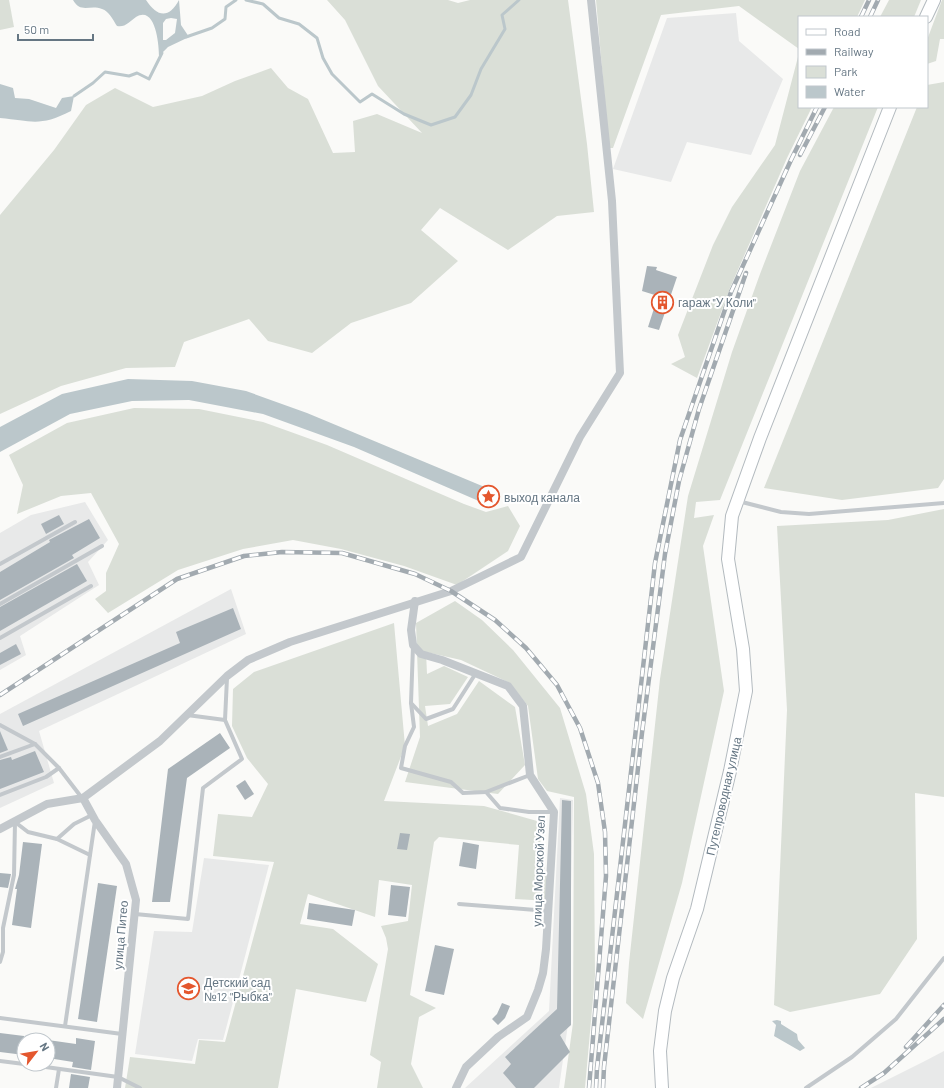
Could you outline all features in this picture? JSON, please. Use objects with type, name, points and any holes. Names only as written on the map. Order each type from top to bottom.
[{"type":"main road","points":[[926,16],[934,0]]},
{"type":"main road","name":"Путепроводная улица","points":[[662,1088],[660,1051],[664,1011],[673,978],[697,909],[730,771],[746,691],[743,649],[728,559],[732,516],[760,438],[890,108]]},
{"type":"street","points":[[0,830],[47,804],[82,798],[160,741],[227,676],[248,660],[290,642],[415,601],[451,591],[521,557],[580,437],[620,373],[612,201],[591,0]]},
{"type":"street","points":[[413,645],[411,630],[415,601]]},
{"type":"street","name":"улица Морской Узел","points":[[413,645],[421,654],[476,672],[508,686],[523,706],[530,775],[554,812],[549,911],[543,973],[527,1017],[498,1037],[466,1067],[456,1088]]},
{"type":"street","name":"улица Питео","points":[[82,798],[93,818],[126,864],[136,900],[117,1088]]},
{"type":"lane","points":[[737,501],[781,512],[810,514],[944,503]]},
{"type":"lane","points":[[0,564],[74,522]]},
{"type":"lane","points":[[0,604],[102,546]]},
{"type":"lane","points":[[0,638],[91,586]]},
{"type":"lane","points":[[413,645],[410,703],[414,727],[406,746],[401,768],[451,782],[463,793],[486,792],[530,775]]},
{"type":"lane","points":[[410,703],[426,719],[453,709],[476,672]]},
{"type":"lane","points":[[135,914],[188,919],[203,788],[242,759],[226,720],[227,676]]},
{"type":"lane","points":[[187,715],[226,720]]},
{"type":"lane","points":[[0,725],[35,744],[59,768],[82,798]]},
{"type":"lane","points":[[0,757],[35,744]]},
{"type":"lane","points":[[0,796],[46,777],[59,768]]},
{"type":"lane","points":[[486,792],[500,808],[529,812],[554,812]]},
{"type":"lane","points":[[56,838],[74,824],[93,818],[90,854],[65,1026]]},
{"type":"lane","points":[[15,822],[28,832],[56,838],[90,854]]},
{"type":"lane","points":[[0,962],[3,952],[3,928],[14,875],[15,822]]},
{"type":"lane","points":[[459,904],[549,911]]},
{"type":"lane","points":[[806,1088],[852,1057],[896,1019],[944,958]]},
{"type":"lane","points":[[0,1018],[123,1034]]},
{"type":"lane","points":[[0,1061],[16,1063]]},
{"type":"lane","points":[[56,1069],[118,1077],[140,1088]]},
{"type":"lane","points":[[56,1088],[59,1069]]},
{"type":"shaded area","points":[[736,13],[739,41],[783,79],[751,155],[687,142],[671,182],[613,169],[667,18]]},
{"type":"shaded area","points":[[85,502],[108,540],[88,562],[99,585],[20,636],[26,655],[0,670],[0,533],[31,515]]},
{"type":"shaded area","points":[[231,589],[246,634],[39,731],[54,783],[0,808],[0,714]]},
{"type":"shaded area","points":[[560,798],[573,800],[568,1024],[559,1088],[465,1088],[549,1011]]},
{"type":"shaded area","points":[[204,858],[269,865],[223,1040],[198,1039],[192,1061],[135,1054],[154,931],[192,932]]},
{"type":"shaded area","points":[[944,1051],[944,1088],[871,1088],[923,1062]]},
{"type":"green space","points":[[0,0],[9,0],[14,27],[0,30]]},
{"type":"green space","points":[[327,0],[448,0],[458,3],[470,0],[568,0],[587,144],[594,212],[557,216],[508,250],[440,208],[421,230],[458,261],[411,303],[351,323],[312,353],[268,341],[249,319],[184,342],[175,367],[126,368],[61,386],[0,414],[0,215],[54,150],[86,105],[115,88],[153,107],[202,96],[235,81],[271,68],[288,88],[308,99],[333,153],[355,152],[353,121],[377,114],[422,133],[378,86],[345,20]]},
{"type":"green space","points":[[596,0],[865,0],[857,16],[798,16],[798,48],[739,6],[661,15],[613,148],[609,148]]},
{"type":"green space","points":[[889,0],[921,0],[914,16],[881,16]]},
{"type":"green space","points":[[942,0],[944,0],[944,39],[940,39],[936,61],[928,64],[928,37]]},
{"type":"green space","points":[[798,57],[798,108],[812,108],[787,158],[730,288],[697,378],[671,364],[685,357],[678,335],[713,245],[732,207],[775,145]]},
{"type":"green space","points":[[944,82],[944,479],[938,488],[842,500],[764,488],[917,108],[928,108],[928,85]]},
{"type":"green space","points":[[833,108],[878,108],[720,500],[696,502],[694,518],[714,515],[703,546],[724,691],[682,883],[643,1019],[626,1003],[629,963],[660,679],[688,496],[732,352],[760,274],[800,171]]},
{"type":"green space","points":[[134,408],[199,409],[263,422],[327,445],[486,512],[508,506],[520,526],[508,551],[457,585],[404,566],[341,549],[293,540],[243,549],[178,570],[108,613],[95,599],[106,591],[106,573],[119,544],[91,493],[61,496],[17,514],[23,485],[9,455],[67,423]]},
{"type":"green space","points":[[944,509],[944,797],[915,793],[917,939],[880,994],[790,1012],[774,1005],[787,710],[777,526],[888,520]]},
{"type":"green space","points":[[455,601],[482,620],[513,650],[560,708],[586,794],[594,854],[595,976],[585,1088],[564,1088],[573,1023],[574,797],[547,791],[538,779],[528,706],[510,683],[461,660],[426,652],[427,674],[444,666],[468,677],[450,704],[425,706],[428,726],[457,714],[479,681],[515,707],[525,765],[498,794],[405,782],[420,737],[416,623]]},
{"type":"green space","points":[[394,623],[405,746],[384,801],[484,806],[537,821],[550,901],[515,899],[519,845],[439,837],[434,842],[410,995],[436,1008],[419,1017],[411,1064],[423,1088],[377,1088],[381,1062],[370,1055],[388,949],[386,938],[381,926],[408,921],[412,885],[379,880],[375,917],[308,894],[300,924],[333,929],[378,964],[366,1002],[296,989],[278,1088],[125,1088],[130,1057],[195,1064],[199,1040],[225,1042],[274,862],[213,856],[218,814],[252,817],[268,784],[247,758],[232,726],[233,689],[254,672]]},
{"type":"water","points":[[73,0],[146,0],[154,10],[163,14],[171,10],[179,0],[181,25],[189,37],[168,47],[159,56],[155,28],[152,21],[148,17],[143,15],[136,17],[125,25],[117,26],[111,16],[104,10],[98,8],[83,8],[76,4]],"holes":[[[166,19],[177,19],[175,33],[166,40],[163,40],[163,23]]]},
{"type":"water","points":[[0,84],[13,88],[15,98],[29,99],[56,108],[62,98],[74,96],[71,111],[51,119],[36,122],[0,118]]},
{"type":"water","points":[[128,379],[192,381],[246,391],[307,413],[487,488],[481,502],[354,447],[263,414],[189,400],[132,401],[70,414],[0,452],[0,427],[62,394]]},
{"type":"water","points":[[772,1021],[781,1021],[781,1024],[797,1034],[798,1040],[805,1048],[800,1051],[774,1036],[776,1025]]},
{"type":"building","points":[[647,266],[657,267],[656,270],[677,277],[659,330],[648,327],[658,296],[642,291]]},
{"type":"building","points":[[59,515],[64,524],[46,534],[41,524]]},
{"type":"building","points":[[89,519],[100,538],[72,555],[74,558],[0,600],[0,572],[50,542],[49,540]]},
{"type":"building","points":[[77,564],[87,581],[0,631],[0,607]]},
{"type":"building","points":[[233,608],[241,629],[23,726],[18,714],[180,643],[176,632]]},
{"type":"building","points":[[16,644],[21,654],[0,665],[0,653]]},
{"type":"building","points":[[0,731],[8,750],[0,753]]},
{"type":"building","points":[[220,733],[230,748],[187,778],[170,902],[152,902],[168,769]]},
{"type":"building","points":[[35,751],[44,772],[0,789],[0,760],[11,757],[12,760]]},
{"type":"building","points":[[245,780],[254,794],[245,800],[236,786]]},
{"type":"building","points":[[562,800],[571,801],[571,1025],[560,1035],[570,1052],[534,1088],[516,1088],[503,1073],[511,1064],[505,1057],[557,1009]]},
{"type":"building","points":[[400,833],[410,834],[407,850],[397,849]]},
{"type":"building","points":[[23,842],[42,844],[31,928],[12,925],[17,889],[15,889],[19,875]]},
{"type":"building","points":[[463,842],[479,845],[476,869],[459,866]]},
{"type":"building","points":[[0,873],[11,874],[8,888],[0,887]]},
{"type":"building","points":[[98,883],[117,886],[97,1022],[78,1019]]},
{"type":"building","points":[[391,885],[410,887],[406,917],[388,915]]},
{"type":"building","points":[[309,903],[355,910],[352,926],[307,919]]},
{"type":"building","points":[[435,945],[454,949],[444,995],[425,991]]},
{"type":"building","points":[[502,1003],[510,1006],[505,1018],[498,1025],[492,1019],[497,1014]]},
{"type":"building","points":[[0,1033],[16,1035],[16,1054],[0,1052]]},
{"type":"building","points":[[76,1038],[95,1041],[91,1070],[72,1067],[73,1062],[56,1059],[56,1041],[76,1044]]},
{"type":"building","points":[[71,1074],[90,1077],[88,1088],[69,1088]]},
{"type":"waterway","points":[[186,37],[212,28],[225,19],[226,7],[236,0]]},
{"type":"waterway","points":[[246,0],[263,4],[279,18],[299,24],[317,38],[323,58],[332,74],[360,102],[372,94],[404,114],[431,125],[455,117],[471,95],[481,69],[505,29],[502,15],[519,0]]},
{"type":"waterway","points":[[74,96],[93,83],[105,72],[129,76],[137,73],[149,79],[162,53]]},
{"type":"railway","points":[[861,16],[869,0]]},
{"type":"railway","points":[[870,16],[878,0]]},
{"type":"railway","points":[[596,1088],[597,1068],[655,563],[680,440],[731,292],[791,160],[817,108]]},
{"type":"railway","points":[[800,155],[824,108]]},
{"type":"railway","points":[[603,1088],[604,1067],[642,733],[665,554],[679,481],[699,409],[746,273]]},
{"type":"railway","points":[[0,695],[177,579],[244,556],[282,552],[342,553],[415,574],[451,591],[495,620],[526,648],[557,685],[580,728],[598,783],[605,832],[606,876],[589,1088]]},
{"type":"railway","points":[[906,1047],[944,1005]]},
{"type":"railway","points":[[861,1088],[884,1073],[944,1019]]},
{"type":"place","name":"гараж \"У Коли\"","points":[[663,302]]},
{"type":"place","name":"выход канала","points":[[489,497]]},
{"type":"place","name":"Детский сад №12 \"Рыбка\"","points":[[189,989]]}]
